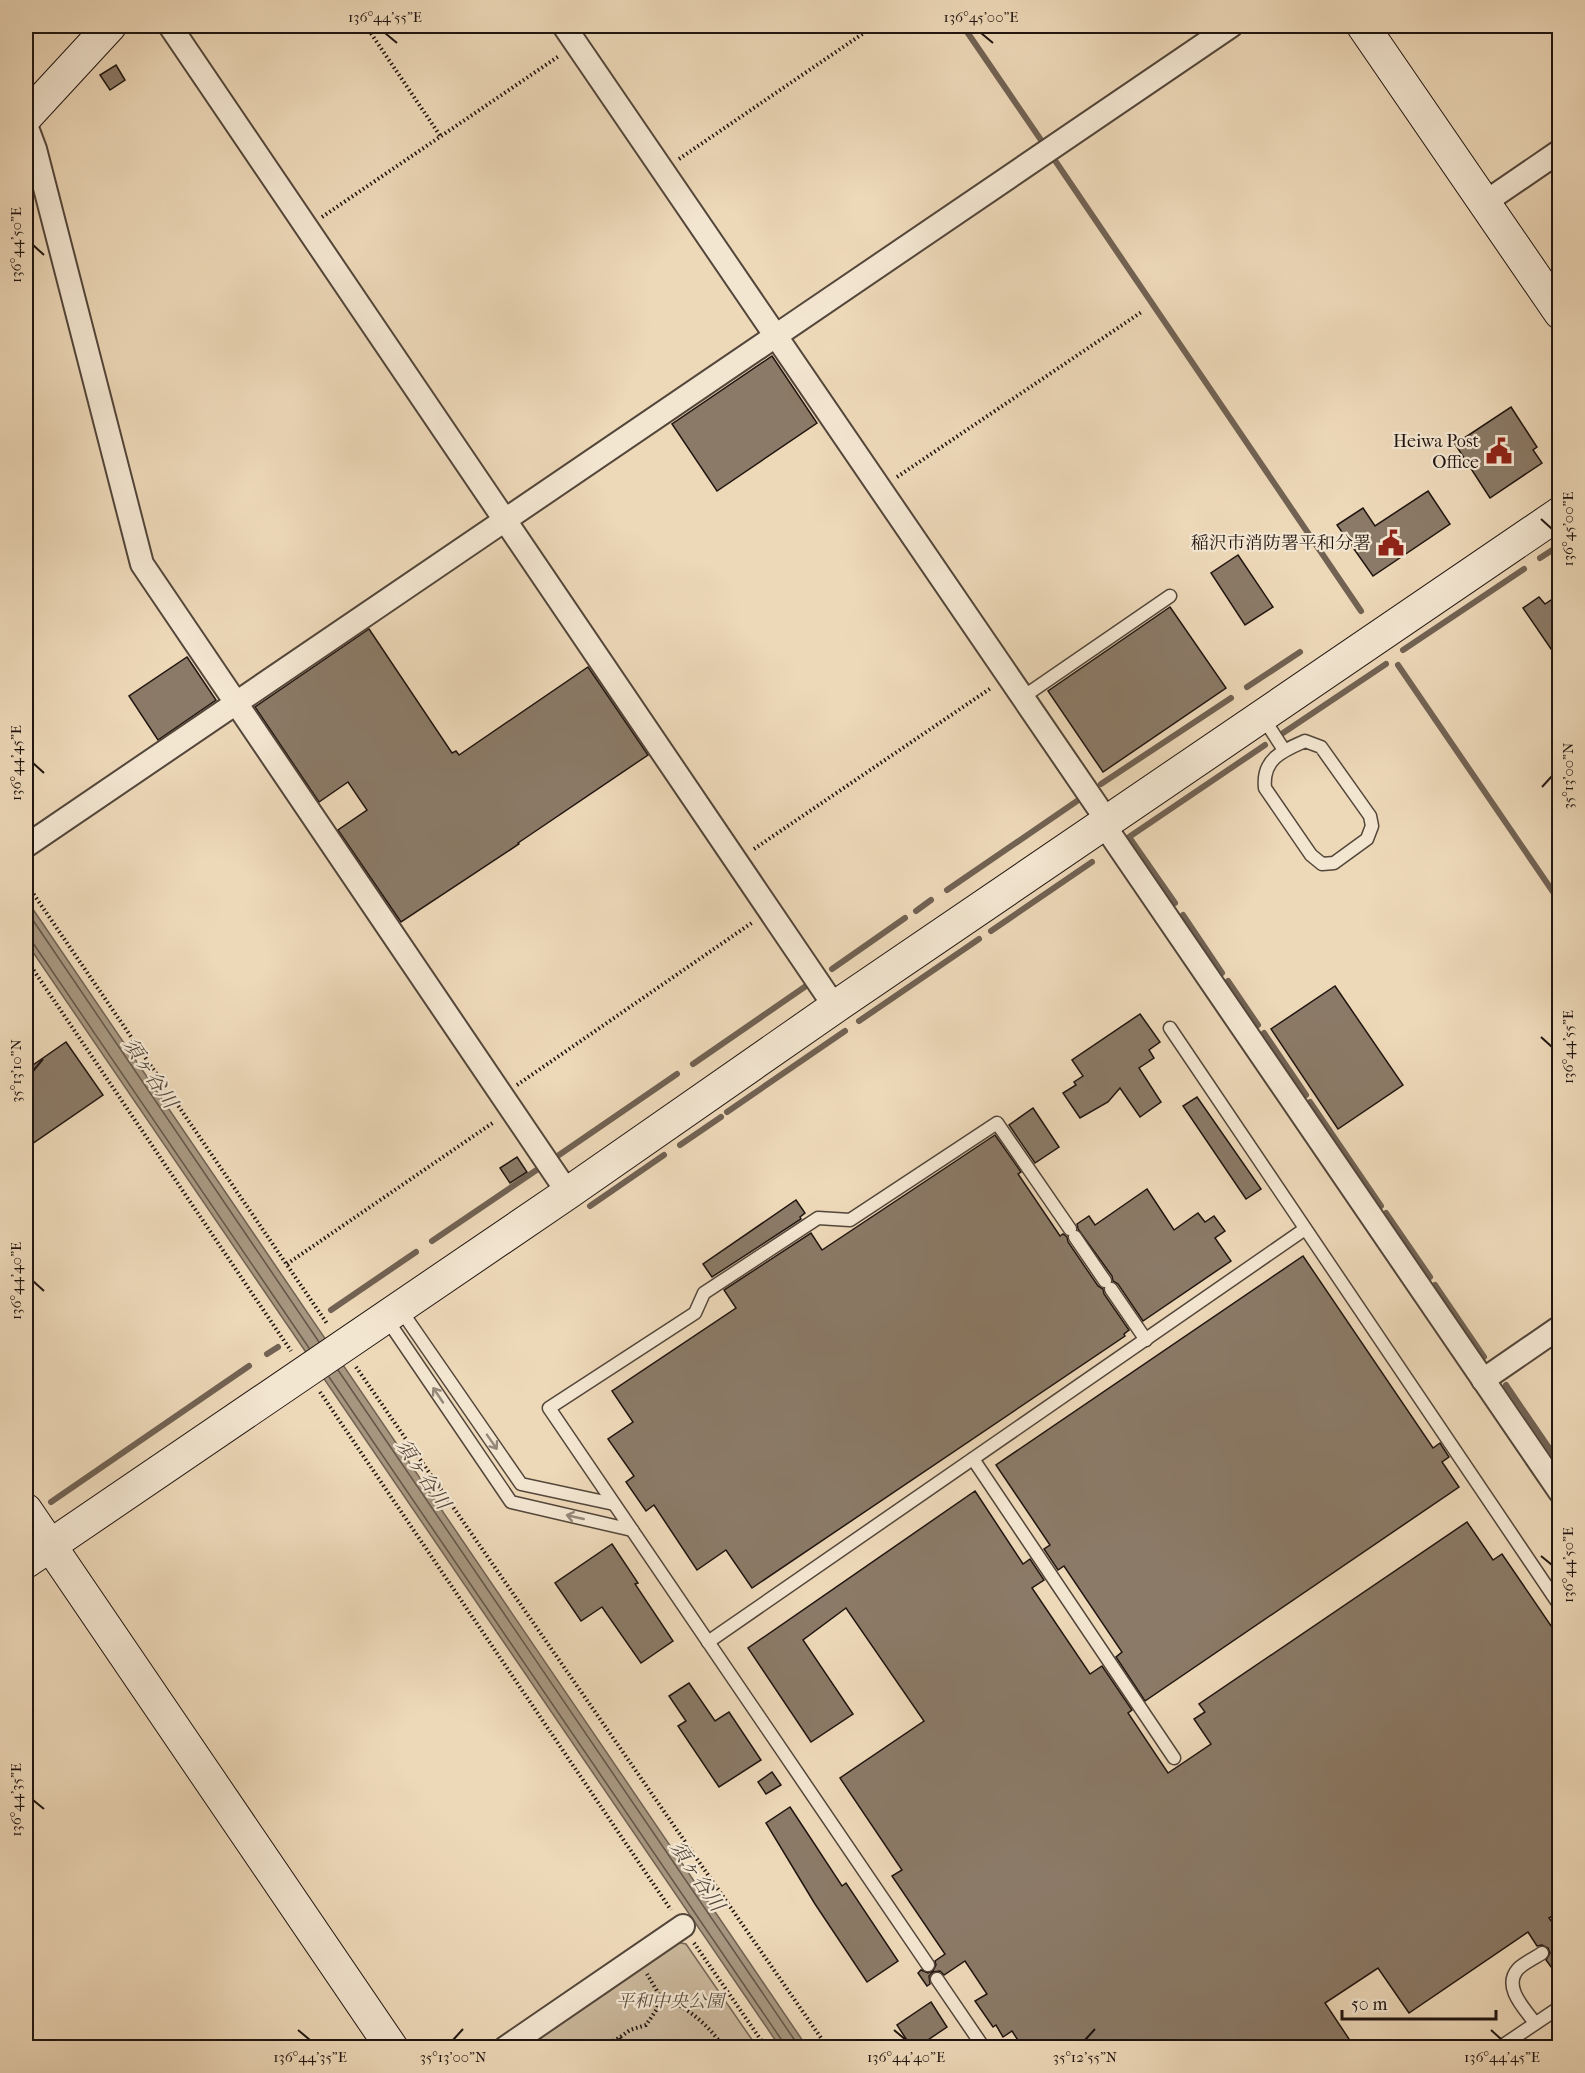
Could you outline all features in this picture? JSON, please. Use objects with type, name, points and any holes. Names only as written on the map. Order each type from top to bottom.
[{"type":"street","points":[[110,26],[26,118],[142,564],[568,1194]]},
{"type":"street","points":[[170,26],[835,1007]]},
{"type":"street","points":[[564,26],[1023,698],[1560,1492]]},
{"type":"street","points":[[26,846],[1231,26]]},
{"type":"street","points":[[1363,26],[1560,314]]},
{"type":"street","points":[[1484,202],[1560,151]]},
{"type":"street","points":[[38,1553],[340,1346],[568,1194],[835,1007],[1560,513]]},
{"type":"street","points":[[1483,1380],[1560,1327]]},
{"type":"street","points":[[26,1509],[38,1553],[392,2048]]},
{"type":"street","points":[[505,2048],[683,1926]]},
{"type":"lane","points":[[1023,698],[1170,596]]},
{"type":"lane","points":[[1262,716],[1284,750]]},
{"type":"lane","points":[[1305,741],[1321,747],[1370,816],[1372,826],[1367,839],[1334,863],[1322,864],[1311,855],[1266,788],[1264,775],[1273,759],[1284,750],[1305,741]]},
{"type":"lane","points":[[1170,1028],[1560,1606]]},
{"type":"lane","points":[[928,1965],[549,1408],[695,1312],[704,1293],[818,1218],[850,1220],[997,1123],[1146,1340]]},
{"type":"lane","points":[[708,1642],[1305,1229]]},
{"type":"lane","points":[[392,1312],[521,1484],[614,1504]]},
{"type":"lane","points":[[392,1312],[511,1502],[632,1530]]},
{"type":"lane","points":[[973,1459],[1174,1758]]},
{"type":"lane","points":[[1534,2023],[1514,1993],[1512,1981],[1518,1970],[1542,1953]]},
{"type":"lane","points":[[937,1979],[984,2048]]},
{"type":"lane","points":[[1499,2048],[1560,2007]]},
{"type":"path","points":[[366,26],[441,137]]},
{"type":"path","points":[[663,170],[874,26]]},
{"type":"path","points":[[307,228],[577,45]]},
{"type":"path","points":[[880,488],[1143,311]]},
{"type":"path","points":[[736,862],[1008,676]]},
{"type":"path","points":[[26,882],[287,1264],[340,1346],[828,2048]]},
{"type":"path","points":[[287,1264],[770,911]]},
{"type":"path","points":[[26,959],[761,2040],[764,2048]]},
{"type":"path","points":[[636,1958],[660,1996],[671,2000],[689,2013],[716,2035],[724,2048]]},
{"type":"path","points":[[596,2048],[619,2038],[630,2030],[646,2025],[657,2009],[660,1996]]},
{"type":"path","points":[[619,2038],[624,2048]]},
{"type":"green space","name":"平和中央公園","points":[[676,1942],[686,1944],[757,2047],[521,2048]]},
{"type":"water","points":[[26,899],[807,2047],[780,2047],[26,942]]},
{"type":"building","points":[[116,65],[125,80],[110,90],[100,75]]},
{"type":"building","points":[[772,356],[817,423],[717,491],[672,424]]},
{"type":"building","points":[[1511,407],[1537,447],[1533,450],[1542,463],[1490,498],[1455,444]]},
{"type":"building","points":[[1428,491],[1450,524],[1373,576],[1337,525],[1363,508],[1375,526]]},
{"type":"building","points":[[1238,555],[1273,607],[1245,625],[1211,573]]},
{"type":"building","points":[[1560,594],[1560,662],[1523,608],[1539,597],[1545,604]]},
{"type":"building","points":[[1170,607],[1226,688],[1103,772],[1048,691]]},
{"type":"building","points":[[369,629],[452,753],[456,751],[459,755],[588,667],[648,755],[401,922],[338,830],[367,810],[348,782],[319,802],[255,707]]},
{"type":"building","points":[[187,657],[216,700],[158,740],[129,696]]},
{"type":"building","points":[[1335,986],[1403,1085],[1338,1129],[1271,1029]]},
{"type":"building","points":[[1140,1014],[1160,1042],[1149,1050],[1154,1058],[1139,1068],[1161,1102],[1140,1117],[1120,1088],[1108,1102],[1080,1118],[1063,1093],[1076,1085],[1074,1082],[1083,1076],[1072,1060]]},
{"type":"building","points":[[66,1042],[103,1095],[26,1148],[26,1070]]},
{"type":"building","points":[[1197,1097],[1261,1189],[1246,1199],[1183,1106]]},
{"type":"building","points":[[1033,1108],[1059,1147],[1035,1163],[1009,1125]]},
{"type":"building","points":[[995,1135],[1021,1172],[1018,1174],[1060,1236],[1063,1234],[1067,1237],[1068,1242],[1098,1286],[1103,1289],[1104,1294],[1129,1330],[1124,1334],[1125,1336],[752,1588],[726,1550],[697,1570],[654,1505],[646,1511],[626,1482],[634,1476],[608,1439],[633,1422],[612,1391],[736,1308],[724,1290],[811,1233],[822,1250]]},
{"type":"building","points":[[517,1157],[527,1172],[510,1183],[500,1168]]},
{"type":"building","points":[[1147,1189],[1174,1230],[1198,1213],[1205,1222],[1214,1216],[1225,1231],[1215,1238],[1231,1261],[1143,1321],[1118,1284],[1113,1281],[1112,1276],[1078,1229],[1077,1224],[1089,1216],[1095,1225]]},
{"type":"building","points":[[796,1200],[805,1213],[800,1217],[801,1219],[712,1277],[703,1264]]},
{"type":"building","points":[[1303,1256],[1433,1448],[1440,1443],[1449,1457],[1442,1462],[1459,1487],[1145,1701],[1116,1657],[1122,1652],[1064,1566],[1058,1570],[1044,1549],[1050,1545],[996,1465]]},
{"type":"building","points":[[975,1491],[1023,1564],[1030,1559],[1044,1580],[1032,1588],[1090,1674],[1102,1666],[1132,1710],[1128,1713],[1168,1773],[1211,1744],[1194,1719],[1205,1712],[1199,1704],[1467,1522],[1493,1560],[1502,1554],[1560,1639],[1560,1911],[1549,1918],[1560,1933],[1560,1979],[1546,1960],[1550,1953],[1548,1948],[1542,1945],[1537,1946],[1528,1932],[1409,2013],[1378,1968],[1325,2003],[1355,2048],[1023,2048],[1012,2031],[1003,2037],[996,2025],[993,2027],[975,2001],[987,1994],[965,1961],[944,1975],[940,1971],[933,1972],[929,1976],[930,1984],[927,1986],[918,1973],[921,1970],[928,1973],[933,1971],[935,1961],[945,1954],[892,1876],[902,1870],[840,1778],[924,1721],[846,1608],[803,1640],[853,1714],[811,1742],[748,1648]]},
{"type":"building","points":[[612,1544],[638,1583],[635,1584],[673,1641],[641,1663],[602,1607],[581,1621],[555,1583]]},
{"type":"building","points":[[689,1683],[715,1721],[729,1712],[761,1760],[719,1787],[678,1726],[686,1721],[669,1696]]},
{"type":"building","points":[[772,1772],[781,1785],[766,1794],[758,1782]]},
{"type":"building","points":[[790,1807],[842,1886],[846,1883],[898,1961],[867,1982],[815,1904],[766,1823]]},
{"type":"building","points":[[931,2002],[947,2027],[916,2048],[912,2048],[897,2025]]},
{"type":"waterway","points":[[963,26],[1041,140]]},
{"type":"waterway","points":[[1054,159],[1361,611]]},
{"type":"waterway","points":[[1540,558],[1560,545]]},
{"type":"waterway","points":[[1403,650],[1524,569]]},
{"type":"waterway","points":[[1247,687],[1300,652]]},
{"type":"waterway","points":[[1283,733],[1386,664]]},
{"type":"waterway","points":[[1398,665],[1560,902]]},
{"type":"waterway","points":[[1101,784],[1231,698]]},
{"type":"waterway","points":[[1175,903],[1129,837],[1265,745]]},
{"type":"waterway","points":[[947,890],[1077,801]]},
{"type":"waterway","points":[[991,931],[1092,862]]},
{"type":"waterway","points":[[916,911],[931,900]]},
{"type":"waterway","points":[[1183,915],[1222,973]]},
{"type":"waterway","points":[[832,969],[905,918]]},
{"type":"waterway","points":[[859,1021],[979,939]]},
{"type":"waterway","points":[[1228,981],[1258,1025]]},
{"type":"waterway","points":[[693,1064],[806,986]]},
{"type":"waterway","points":[[727,1112],[845,1031]]},
{"type":"waterway","points":[[1264,1033],[1306,1095]]},
{"type":"waterway","points":[[559,1155],[677,1074]]},
{"type":"waterway","points":[[1310,1102],[1381,1206]]},
{"type":"waterway","points":[[680,1145],[721,1117]]},
{"type":"waterway","points":[[590,1206],[664,1155]]},
{"type":"waterway","points":[[432,1241],[538,1169]]},
{"type":"waterway","points":[[1386,1213],[1430,1277]]},
{"type":"waterway","points":[[331,1310],[416,1252]]},
{"type":"waterway","points":[[1435,1285],[1484,1357]]},
{"type":"waterway","points":[[267,1354],[278,1347]]},
{"type":"waterway","points":[[51,1502],[249,1366]]},
{"type":"waterway","points":[[1506,1385],[1560,1464]]},
{"type":"place","name":"Heiwa Post Office","points":[[1499,451]]},
{"type":"place","name":"稲沢市消防署平和分署","points":[[1391,543]]},
{"type":"water label","name":"須ヶ谷川","points":[[150,1073]]},
{"type":"water label","name":"須ヶ谷川","points":[[423,1474]]},
{"type":"water label","name":"須ヶ谷川","points":[[697,1876]]}]
